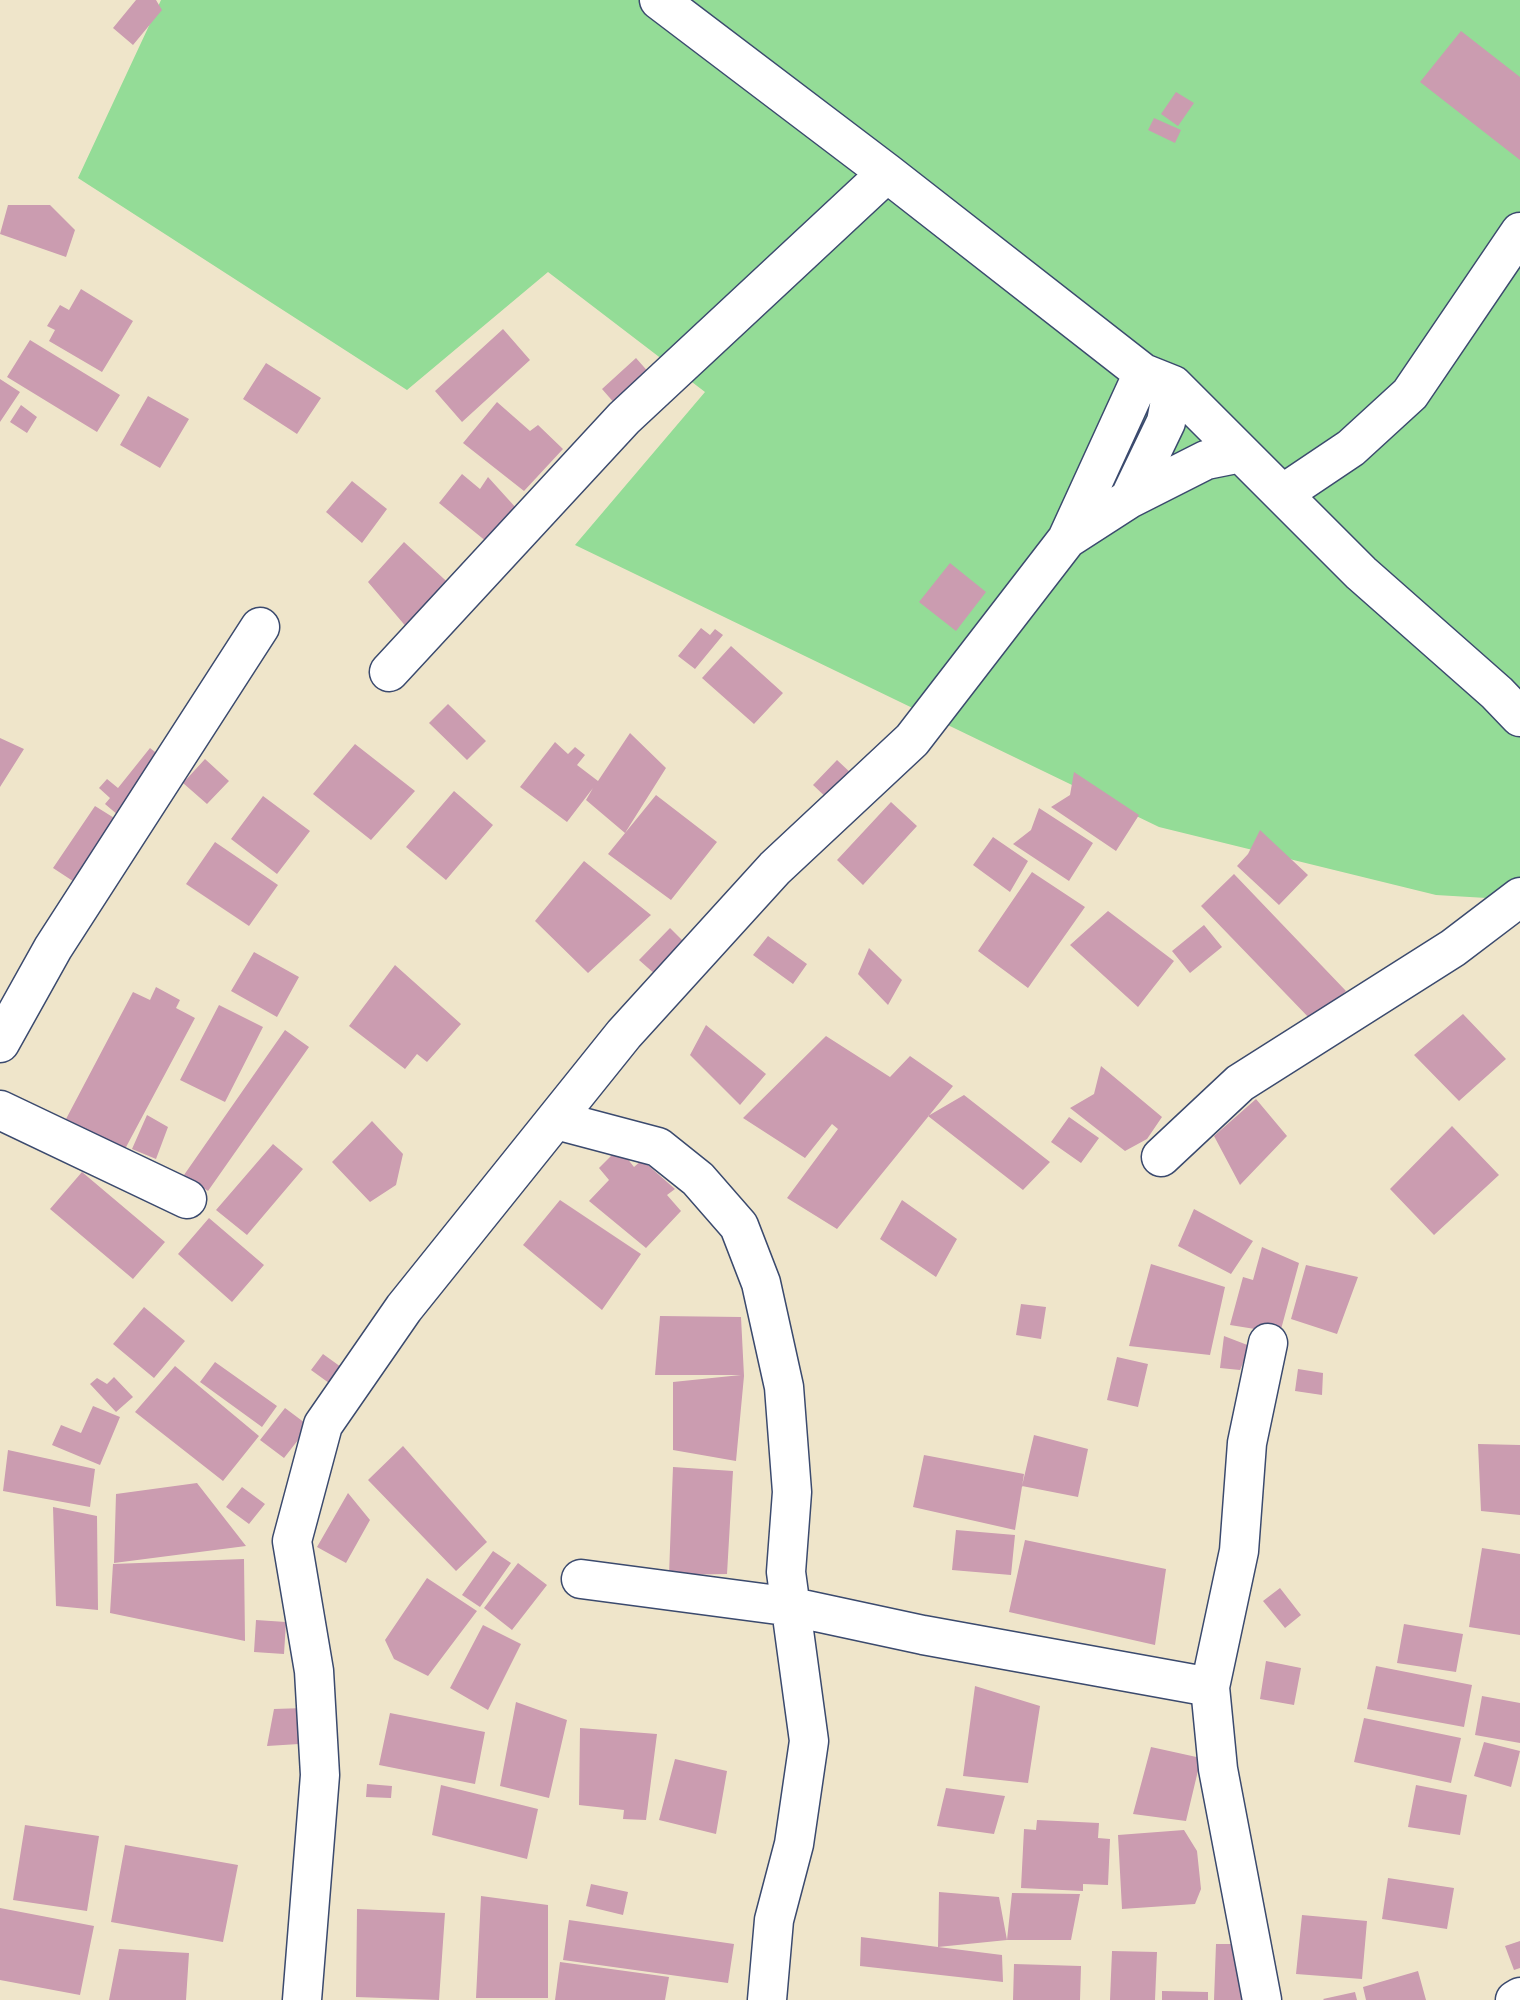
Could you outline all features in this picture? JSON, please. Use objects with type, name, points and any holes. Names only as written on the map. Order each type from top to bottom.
[{"type":"street","points":[[666,2],[1158,379],[1284,493],[1361,573],[1497,693],[1520,717]]},
{"type":"street","points":[[389,672],[624,418],[887,173]]},
{"type":"street","points":[[1284,493],[1351,448],[1410,394],[1520,232]]},
{"type":"street","points":[[1129,499],[1166,422],[1158,379]]},
{"type":"street","points":[[302,2000],[320,1775],[314,1671],[292,1541],[323,1425],[404,1308],[624,1034],[775,868],[912,740],[1067,539],[1158,379]]},
{"type":"street","points":[[1067,539],[1129,499],[1206,460],[1241,453]]},
{"type":"street","points":[[0,1043],[53,948],[260,627]]},
{"type":"street","points":[[1161,1157],[1240,1083],[1453,948],[1520,897]]},
{"type":"street","points":[[0,1110],[187,1199]]},
{"type":"street","points":[[556,1120],[658,1147],[698,1179],[739,1226],[761,1283],[784,1387],[792,1492],[786,1572],[793,1607],[809,1741],[794,1844],[774,1920],[767,2000]]},
{"type":"street","points":[[1262,2000],[1217,1769],[1210,1687],[1239,1551],[1247,1443],[1268,1343]]},
{"type":"street","points":[[581,1579],[793,1607],[923,1635],[1210,1687]]},
{"type":"street","points":[[1515,2000],[1520,1997]]},
{"type":"green space","points":[[161,0],[1520,0],[1520,900],[1436,895],[1159,827],[575,545],[705,392],[548,272],[407,390],[78,178]]},
{"type":"building","points":[[136,0],[156,0],[162,10],[133,45],[113,28]]},
{"type":"building","points":[[1461,31],[1520,77],[1520,160],[1420,82]]},
{"type":"building","points":[[1176,92],[1194,103],[1178,126],[1161,114]]},
{"type":"building","points":[[1154,118],[1181,130],[1175,143],[1148,130]]},
{"type":"building","points":[[8,205],[50,205],[75,230],[66,257],[0,234]]},
{"type":"building","points":[[81,289],[133,321],[102,372],[49,341],[55,330],[47,326],[60,305],[69,310]]},
{"type":"building","points":[[503,329],[530,360],[462,422],[435,391]]},
{"type":"building","points":[[30,340],[120,395],[97,432],[7,377]]},
{"type":"building","points":[[636,358],[658,383],[623,413],[602,389]]},
{"type":"building","points":[[266,363],[321,398],[297,434],[243,399]]},
{"type":"building","points":[[0,379],[20,392],[0,422]]},
{"type":"building","points":[[148,396],[189,419],[160,468],[120,445]]},
{"type":"building","points":[[497,402],[530,431],[538,425],[563,449],[524,491],[463,443]]},
{"type":"building","points":[[21,405],[37,417],[27,433],[10,422]]},
{"type":"building","points":[[462,474],[480,489],[488,477],[517,509],[487,542],[439,503]]},
{"type":"building","points":[[352,481],[387,509],[362,543],[326,512]]},
{"type":"building","points":[[404,542],[456,590],[414,636],[368,582]]},
{"type":"building","points":[[950,563],[986,592],[956,631],[919,602]]},
{"type":"building","points":[[701,628],[710,635],[715,629],[723,635],[695,669],[678,656]]},
{"type":"building","points":[[731,646],[783,693],[754,724],[702,678]]},
{"type":"building","points":[[448,704],[486,741],[467,760],[429,723]]},
{"type":"building","points":[[630,733],[666,768],[625,833],[586,800],[593,788],[567,822],[520,787],[555,742],[568,754],[575,747],[585,755],[577,765],[598,781]]},
{"type":"building","points":[[0,738],[24,749],[0,787]]},
{"type":"building","points":[[355,744],[415,791],[371,840],[313,794]]},
{"type":"building","points":[[150,748],[178,770],[132,827],[105,804],[110,798],[99,788],[107,779],[118,788]]},
{"type":"building","points":[[205,759],[229,781],[207,804],[183,783]]},
{"type":"building","points":[[837,760],[853,775],[829,800],[813,785]]},
{"type":"building","points":[[1074,772],[1139,815],[1116,851],[1051,807],[1070,795]]},
{"type":"building","points":[[454,791],[493,825],[446,880],[406,847]]},
{"type":"building","points":[[656,795],[717,842],[671,900],[608,854]]},
{"type":"building","points":[[263,796],[310,831],[277,874],[231,839]]},
{"type":"building","points":[[891,802],[917,826],[863,885],[837,860]]},
{"type":"building","points":[[95,806],[127,826],[85,889],[53,868]]},
{"type":"building","points":[[1039,808],[1093,843],[1069,881],[1013,844],[1031,830]]},
{"type":"building","points":[[1260,830],[1308,875],[1279,905],[1237,866],[1248,854]]},
{"type":"building","points":[[993,837],[1028,861],[1010,892],[973,865]]},
{"type":"building","points":[[215,842],[278,885],[249,926],[186,884]]},
{"type":"building","points":[[584,861],[651,915],[588,973],[535,921]]},
{"type":"building","points":[[1032,872],[1085,907],[1028,988],[978,951]]},
{"type":"building","points":[[1234,874],[1346,991],[1313,1022],[1201,906]]},
{"type":"building","points":[[1108,911],[1174,961],[1138,1007],[1070,945]]},
{"type":"building","points":[[1204,925],[1222,947],[1190,973],[1172,951]]},
{"type":"building","points":[[670,928],[686,944],[656,975],[639,960]]},
{"type":"building","points":[[768,936],[807,964],[793,984],[753,955]]},
{"type":"building","points":[[869,948],[902,980],[888,1005],[858,974]]},
{"type":"building","points":[[254,952],[299,977],[277,1017],[231,991]]},
{"type":"building","points":[[395,965],[461,1024],[427,1062],[417,1054],[405,1069],[349,1026]]},
{"type":"building","points":[[156,987],[180,1000],[176,1008],[195,1018],[125,1149],[66,1119],[133,992],[150,1000]]},
{"type":"building","points":[[219,1005],[263,1027],[225,1102],[180,1080]]},
{"type":"building","points":[[1463,1014],[1506,1059],[1459,1101],[1414,1055]]},
{"type":"building","points":[[706,1025],[766,1074],[740,1105],[690,1055]]},
{"type":"building","points":[[285,1030],[309,1047],[208,1191],[184,1175]]},
{"type":"building","points":[[826,1036],[890,1077],[910,1056],[953,1086],[837,1229],[787,1198],[838,1129],[832,1124],[805,1158],[743,1118]]},
{"type":"building","points":[[1101,1066],[1162,1117],[1147,1139],[1125,1151],[1070,1108],[1094,1094]]},
{"type":"building","points":[[964,1095],[1050,1162],[1023,1190],[928,1116]]},
{"type":"building","points":[[1256,1099],[1287,1136],[1240,1185],[1214,1136]]},
{"type":"building","points":[[147,1115],[168,1127],[156,1159],[132,1149]]},
{"type":"building","points":[[1069,1117],[1099,1138],[1081,1163],[1051,1142]]},
{"type":"building","points":[[372,1121],[403,1154],[396,1185],[370,1202],[332,1162]]},
{"type":"building","points":[[1452,1126],[1499,1175],[1434,1235],[1390,1189]]},
{"type":"building","points":[[273,1144],[303,1169],[247,1235],[216,1210]]},
{"type":"building","points":[[619,1148],[634,1167],[642,1160],[675,1189],[667,1195],[681,1211],[646,1248],[589,1201],[609,1180],[599,1168]]},
{"type":"building","points":[[82,1172],[165,1242],[133,1279],[50,1209]]},
{"type":"building","points":[[560,1200],[641,1254],[602,1310],[523,1245]]},
{"type":"building","points":[[902,1200],[957,1239],[936,1277],[880,1239]]},
{"type":"building","points":[[1194,1209],[1253,1241],[1231,1274],[1178,1246]]},
{"type":"building","points":[[209,1218],[264,1265],[232,1302],[178,1254]]},
{"type":"building","points":[[1262,1247],[1299,1263],[1280,1333],[1230,1325],[1243,1277],[1253,1280]]},
{"type":"building","points":[[1151,1264],[1225,1287],[1210,1355],[1129,1346]]},
{"type":"building","points":[[1306,1265],[1358,1277],[1337,1334],[1291,1319]]},
{"type":"building","points":[[1021,1304],[1046,1307],[1041,1339],[1016,1335]]},
{"type":"building","points":[[144,1307],[185,1341],[154,1378],[113,1344]]},
{"type":"building","points":[[660,1316],[741,1317],[744,1376],[736,1461],[673,1450],[673,1382],[741,1375],[655,1375]]},
{"type":"building","points":[[1224,1336],[1250,1346],[1240,1370],[1220,1368]]},
{"type":"building","points":[[323,1354],[341,1367],[329,1383],[311,1370]]},
{"type":"building","points":[[1117,1357],[1148,1364],[1138,1407],[1107,1400]]},
{"type":"building","points":[[215,1362],[277,1406],[262,1427],[200,1382]]},
{"type":"building","points":[[175,1366],[259,1436],[223,1481],[135,1412]]},
{"type":"building","points":[[1298,1369],[1323,1373],[1322,1395],[1295,1391]]},
{"type":"building","points":[[114,1377],[133,1397],[116,1412],[90,1384],[97,1378],[107,1384]]},
{"type":"building","points":[[93,1406],[120,1417],[100,1465],[52,1445],[61,1425],[81,1433]]},
{"type":"building","points":[[285,1408],[309,1426],[284,1458],[260,1440]]},
{"type":"building","points":[[1034,1435],[1088,1449],[1078,1497],[1022,1486]]},
{"type":"building","points":[[1478,1444],[1520,1445],[1520,1515],[1481,1511]]},
{"type":"building","points":[[403,1446],[487,1542],[456,1571],[368,1480]]},
{"type":"building","points":[[8,1450],[95,1469],[90,1507],[3,1491]]},
{"type":"building","points":[[924,1455],[1024,1474],[1015,1530],[913,1507]]},
{"type":"building","points":[[673,1467],[733,1471],[727,1574],[669,1575]]},
{"type":"building","points":[[197,1483],[246,1546],[114,1563],[116,1494]]},
{"type":"building","points":[[242,1487],[265,1504],[249,1524],[226,1507]]},
{"type":"building","points":[[348,1493],[370,1520],[346,1563],[317,1547]]},
{"type":"building","points":[[53,1507],[97,1516],[98,1610],[56,1606]]},
{"type":"building","points":[[956,1530],[1015,1535],[1011,1575],[952,1570]]},
{"type":"building","points":[[1025,1540],[1166,1569],[1155,1645],[1009,1612]]},
{"type":"building","points":[[1482,1548],[1520,1554],[1520,1635],[1469,1627]]},
{"type":"building","points":[[493,1551],[511,1563],[480,1607],[462,1595]]},
{"type":"building","points":[[244,1559],[245,1641],[110,1613],[113,1564]]},
{"type":"building","points":[[518,1563],[547,1585],[512,1630],[484,1608]]},
{"type":"building","points":[[427,1578],[477,1611],[428,1676],[394,1659],[385,1640]]},
{"type":"building","points":[[1280,1588],[1301,1615],[1285,1628],[1263,1601]]},
{"type":"building","points":[[256,1620],[286,1622],[284,1654],[254,1652]]},
{"type":"building","points":[[1404,1624],[1463,1634],[1456,1672],[1397,1663]]},
{"type":"building","points":[[483,1625],[521,1644],[488,1710],[450,1688]]},
{"type":"building","points":[[1266,1661],[1301,1668],[1294,1705],[1260,1699]]},
{"type":"building","points":[[1376,1666],[1472,1685],[1464,1727],[1367,1709]]},
{"type":"building","points":[[975,1686],[1040,1706],[1028,1783],[963,1776]]},
{"type":"building","points":[[1482,1696],[1520,1703],[1520,1743],[1475,1735]]},
{"type":"building","points":[[516,1702],[567,1720],[549,1798],[500,1786]]},
{"type":"building","points":[[304,1708],[299,1744],[267,1746],[274,1709]]},
{"type":"building","points":[[390,1713],[485,1732],[475,1784],[379,1765]]},
{"type":"building","points":[[1364,1718],[1461,1738],[1451,1783],[1354,1762]]},
{"type":"building","points":[[580,1728],[657,1734],[646,1820],[623,1819],[624,1810],[579,1805]]},
{"type":"building","points":[[1484,1742],[1520,1751],[1511,1787],[1474,1776]]},
{"type":"building","points":[[1151,1747],[1201,1758],[1186,1821],[1133,1814]]},
{"type":"building","points":[[675,1759],[727,1771],[716,1834],[659,1820]]},
{"type":"building","points":[[367,1784],[392,1786],[391,1798],[366,1797]]},
{"type":"building","points":[[441,1785],[538,1809],[527,1859],[432,1835]]},
{"type":"building","points":[[1416,1785],[1467,1795],[1460,1835],[1408,1827]]},
{"type":"building","points":[[946,1788],[1005,1796],[994,1834],[937,1826]]},
{"type":"building","points":[[1037,1820],[1099,1823],[1098,1838],[1110,1839],[1108,1885],[1083,1884],[1083,1891],[1021,1888],[1024,1829],[1036,1830]]},
{"type":"building","points":[[25,1825],[99,1836],[87,1911],[13,1900]]},
{"type":"building","points":[[1184,1830],[1197,1851],[1201,1889],[1195,1904],[1122,1909],[1118,1835]]},
{"type":"building","points":[[125,1845],[238,1865],[223,1942],[111,1922]]},
{"type":"building","points":[[1388,1878],[1454,1888],[1447,1929],[1382,1919]]},
{"type":"building","points":[[591,1884],[628,1892],[623,1915],[586,1906]]},
{"type":"building","points":[[939,1892],[999,1897],[1007,1940],[938,1947]]},
{"type":"building","points":[[1012,1893],[1080,1894],[1071,1940],[1007,1940]]},
{"type":"building","points":[[481,1896],[548,1905],[548,1998],[476,1998]]},
{"type":"building","points":[[0,1908],[94,1926],[80,1995],[0,1980]]},
{"type":"building","points":[[357,1909],[445,1913],[439,2000],[356,1997]]},
{"type":"building","points":[[1302,1915],[1367,1921],[1362,1979],[1296,1974]]},
{"type":"building","points":[[569,1920],[734,1944],[728,1983],[563,1960]]},
{"type":"building","points":[[861,1937],[1002,1955],[1003,1982],[860,1966]]},
{"type":"building","points":[[1520,1941],[1520,1968],[1514,1970],[1505,1946]]},
{"type":"building","points":[[1216,1944],[1250,1944],[1249,2000],[1214,2000]]},
{"type":"building","points":[[119,1949],[189,1953],[186,2000],[109,2000]]},
{"type":"building","points":[[1112,1951],[1157,1952],[1155,2000],[1110,2000]]},
{"type":"building","points":[[560,1962],[669,1977],[665,2000],[555,2000]]},
{"type":"building","points":[[1014,1964],[1081,1966],[1080,2000],[1013,2000]]},
{"type":"building","points":[[1418,1971],[1426,2000],[1366,2000],[1363,1987]]},
{"type":"building","points":[[1162,1991],[1208,1992],[1208,2000],[1162,2000]]},
{"type":"building","points":[[1355,1992],[1357,2000],[1323,1999]]}]
